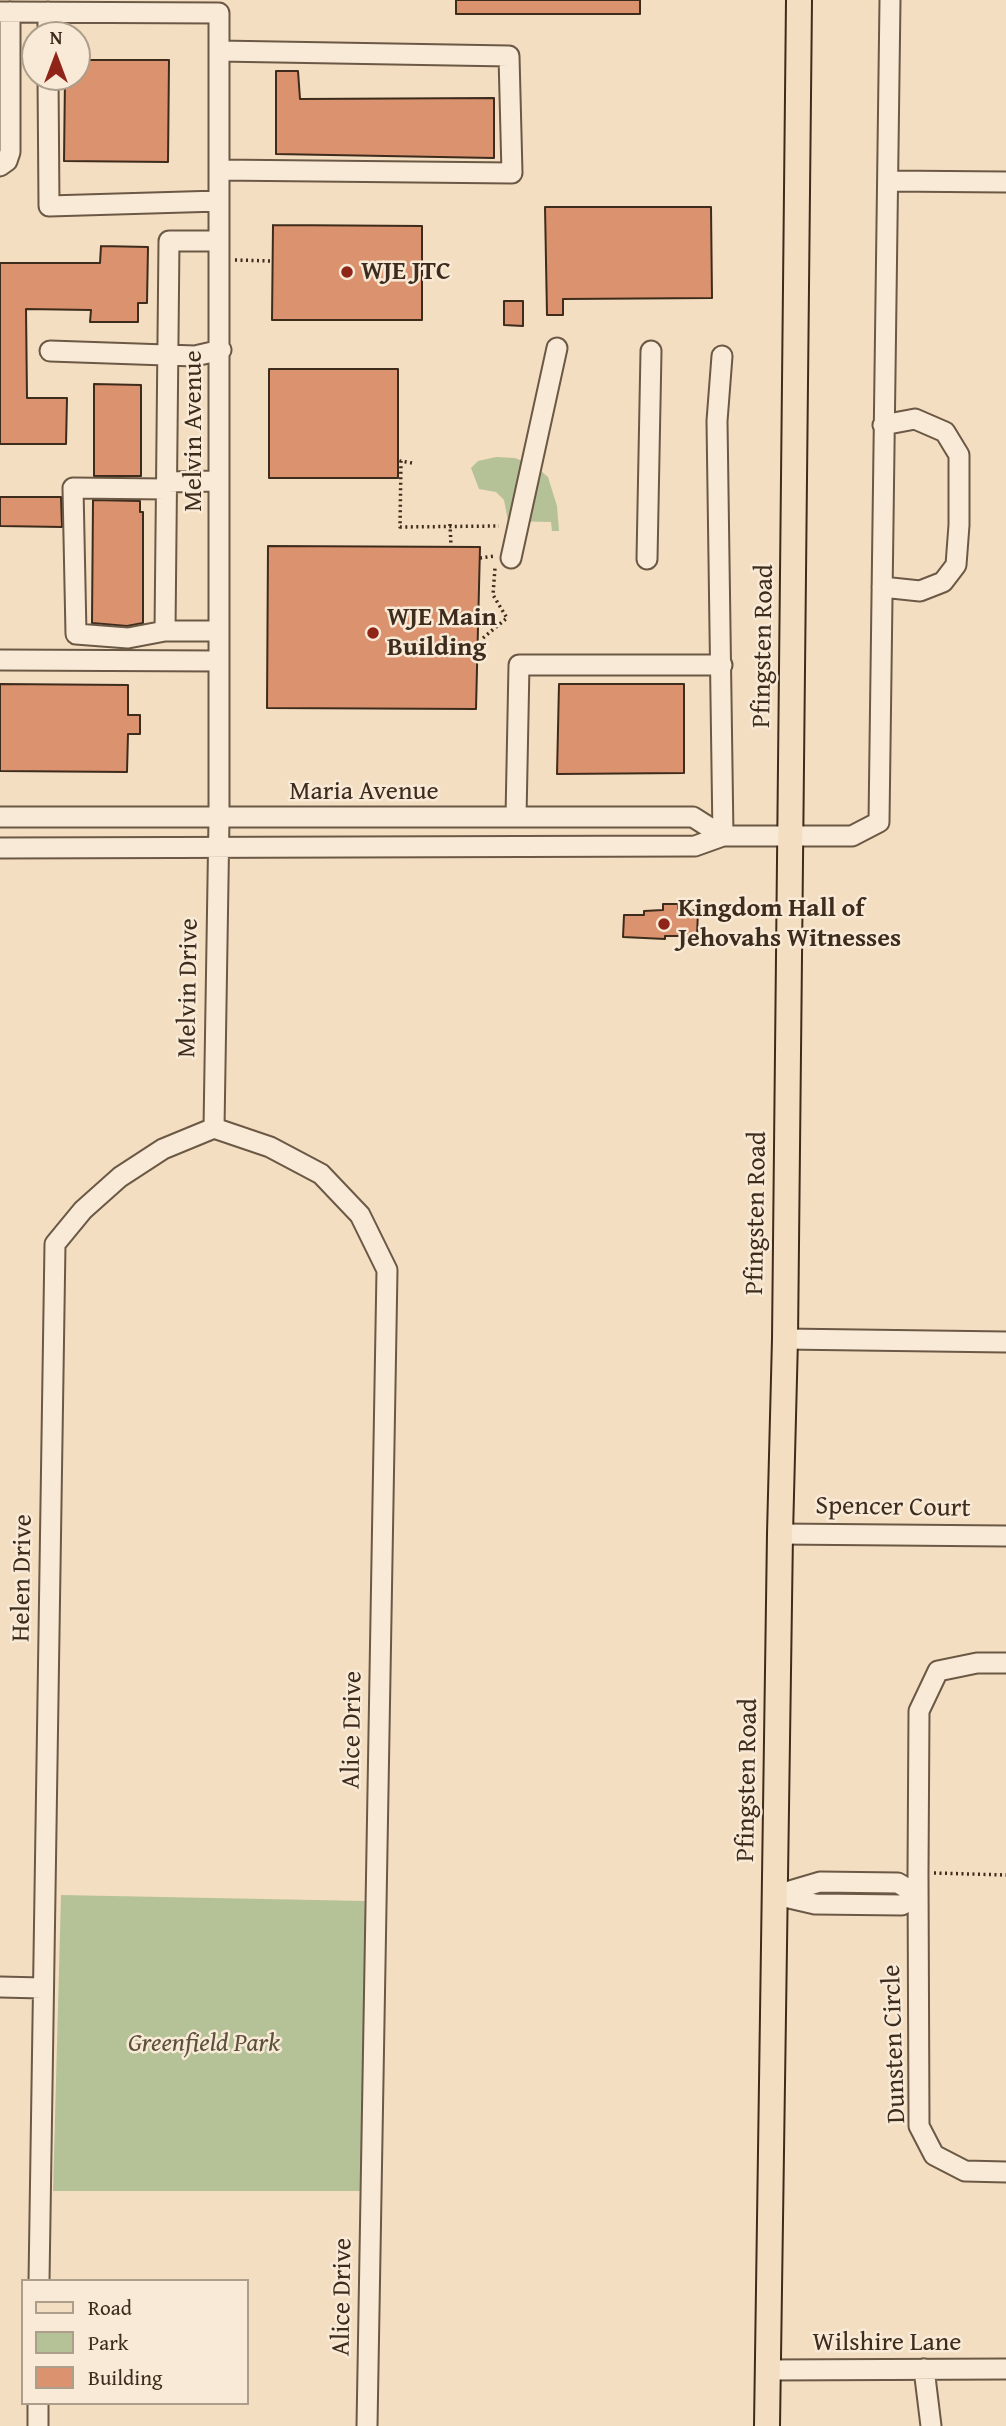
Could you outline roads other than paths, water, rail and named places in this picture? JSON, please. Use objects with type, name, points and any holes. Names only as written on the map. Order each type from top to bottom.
[{"type":"main road","name":"Pfingsten Road","points":[[767,2426],[785,1339],[799,0]]},
{"type":"street","points":[[0,848],[217,850],[695,846],[723,836],[852,836],[879,822],[890,0]]},
{"type":"street","points":[[5,159],[5,12],[176,6]]},
{"type":"street","name":"Melvin Avenue","points":[[176,6],[219,13],[221,350],[217,850]]},
{"type":"street","points":[[48,12],[48,21]]},
{"type":"street","points":[[219,51],[509,56],[512,173],[219,170]]},
{"type":"street","points":[[48,91],[49,206],[219,201]]},
{"type":"street","points":[[888,181],[1006,182]]},
{"type":"street","points":[[165,631],[169,240],[219,251]]},
{"type":"street","points":[[501,553],[556,348]]},
{"type":"street","points":[[50,352],[195,356],[221,350]]},
{"type":"street","points":[[647,559],[651,351]]},
{"type":"street","points":[[722,356],[717,421],[723,836]]},
{"type":"street","points":[[882,587],[920,592],[943,582],[956,565],[960,525],[960,454],[945,432],[915,419],[883,425]]},
{"type":"street","points":[[219,481],[167,486],[73,488],[76,634],[128,638],[165,631],[219,631]]},
{"type":"street","points":[[0,660],[219,662]]},
{"type":"street","points":[[516,817],[519,665],[722,665]]},
{"type":"street","name":"Maria Avenue","points":[[0,817],[693,817],[723,836]]},
{"type":"street","name":"Melvin Drive","points":[[214,1128],[217,850]]},
{"type":"street","name":"Helen Drive","points":[[39,2279],[55,1244],[83,1210],[120,1177],[163,1149],[214,1128]]},
{"type":"street","name":"Alice Drive","points":[[214,1128],[270,1147],[321,1174],[360,1215],[387,1270],[367,2426]]},
{"type":"street","points":[[785,1339],[1006,1342]]},
{"type":"street","name":"Spencer Court","points":[[780,1534],[1006,1536]]},
{"type":"street","name":"Dunsten Circle","points":[[1006,1663],[977,1663],[938,1671],[919,1712],[918,1873],[919,2126],[934,2155],[965,2171],[1006,2172]]},
{"type":"street","points":[[776,1895],[815,1904],[902,1905],[918,1895]]},
{"type":"street","points":[[0,1987],[42,1987]]},
{"type":"street","points":[[924,2369],[930,2426]]},
{"type":"street","name":"Wilshire Lane","points":[[768,2370],[1006,2369]]},
{"type":"street","points":[[38,2405],[38,2426]]},
{"type":"place","name":"WJE JTC","points":[[347,272]]},
{"type":"place","name":"WJE Main Building","points":[[373,633]]},
{"type":"place","name":"Kingdom Hall of Jehovahs Witnesses","points":[[664,924]]},
{"type":"park label","name":"Greenfield Park","points":[[204,2044]]}]
